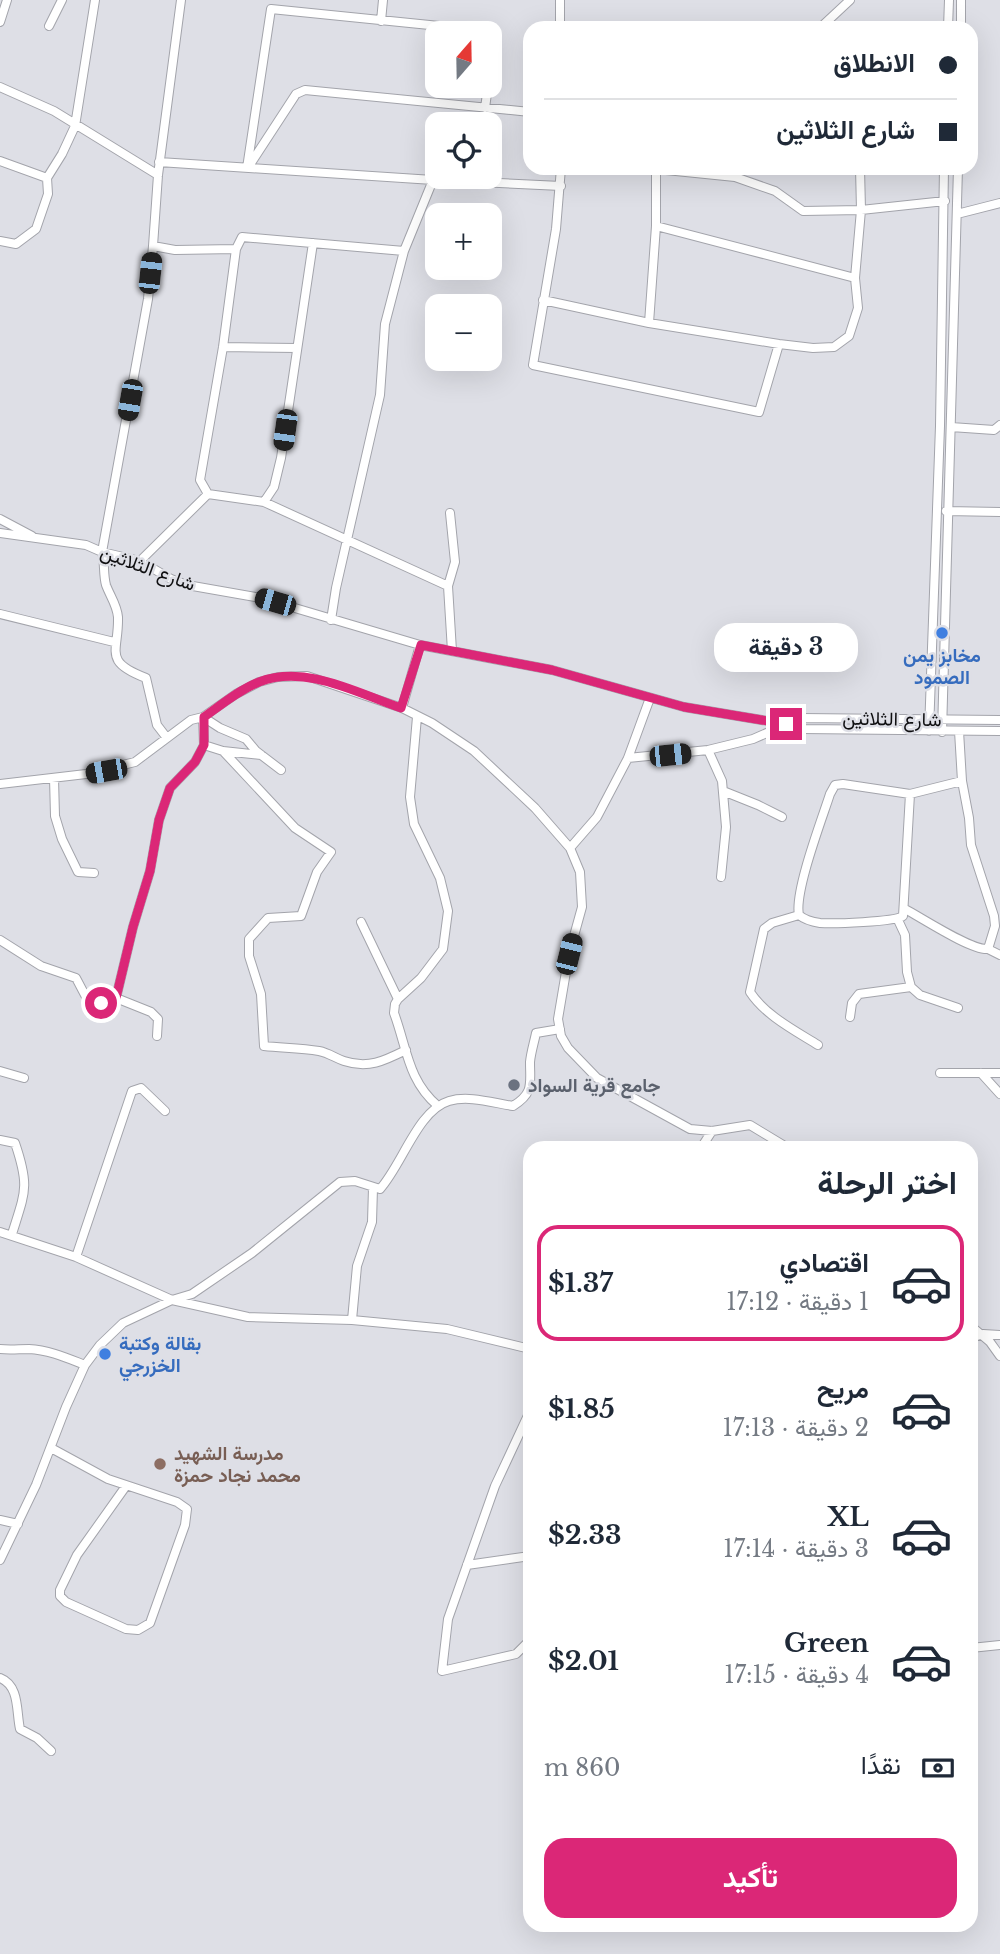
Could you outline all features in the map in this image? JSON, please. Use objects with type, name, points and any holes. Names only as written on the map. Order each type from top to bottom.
[{"type":"street","points":[[0,23],[7,0]]},
{"type":"street","points":[[49,26],[62,0]]},
{"type":"street","points":[[0,241],[16,244],[36,229],[48,194],[47,178],[75,126],[95,0]]},
{"type":"street","points":[[167,738],[157,725],[146,678],[125,670],[117,658],[114,642],[118,617],[106,585],[102,552],[148,299],[159,162],[181,0]]},
{"type":"street","points":[[247,168],[271,9],[267,0]]},
{"type":"street","points":[[381,21],[383,0]]},
{"type":"street","points":[[560,0],[560,21]]},
{"type":"street","points":[[828,21],[850,0]]},
{"type":"street","points":[[948,21],[949,0]]},
{"type":"street","points":[[961,0],[961,21]]},
{"type":"street","points":[[271,9],[425,25]]},
{"type":"street","points":[[0,87],[54,111],[158,175]]},
{"type":"street","points":[[247,168],[296,94],[305,90],[523,111]]},
{"type":"street","points":[[485,108],[486,98]]},
{"type":"street","points":[[0,161],[47,178]]},
{"type":"street","points":[[159,162],[425,179]]},
{"type":"street","points":[[561,175],[556,229],[533,365],[759,412],[779,344]]},
{"type":"street","points":[[649,323],[656,226],[656,175]]},
{"type":"street","points":[[715,175],[735,177],[775,191],[803,211],[861,210],[945,201]]},
{"type":"street","points":[[543,300],[649,323],[779,344],[813,348],[834,346],[849,336],[858,307],[856,278],[861,210],[860,175]]},
{"type":"street","points":[[929,731],[944,175]]},
{"type":"street","points":[[942,732],[946,511],[958,175]]},
{"type":"street","points":[[502,183],[561,186]]},
{"type":"street","points":[[331,620],[346,540],[380,395],[385,324],[404,251],[429,189]]},
{"type":"street","points":[[957,214],[1000,203]]},
{"type":"street","points":[[656,226],[856,278]]},
{"type":"street","points":[[208,494],[200,480],[223,347],[236,248],[242,237],[404,251]]},
{"type":"street","points":[[264,502],[274,487],[281,458],[313,243]]},
{"type":"street","points":[[153,246],[175,250],[236,248]]},
{"type":"street","points":[[223,347],[297,348]]},
{"type":"street","points":[[951,427],[994,429],[1000,425]]},
{"type":"street","points":[[208,494],[264,502],[449,586]]},
{"type":"street","points":[[139,561],[208,494]]},
{"type":"street","points":[[946,511],[1000,512]]},
{"type":"street","points":[[450,513],[455,562],[449,586],[452,651]]},
{"type":"street","points":[[0,519],[34,538]]},
{"type":"street","name":"شارع الثلاثين","points":[[0,533],[86,545],[139,561],[187,586],[247,595],[421,645],[552,670],[718,714],[786,724],[802,729],[1000,731]]},
{"type":"street","points":[[0,614],[114,642]]},
{"type":"street","points":[[401,708],[421,645]]},
{"type":"street","points":[[0,784],[106,771],[135,762],[191,720],[204,717],[236,694],[259,682],[278,677],[307,676],[401,708],[432,723],[474,751],[535,808],[570,848],[580,872],[582,906],[569,954],[558,1019],[561,1036],[568,1048],[597,1078],[690,1129],[712,1131],[750,1125],[776,1141]]},
{"type":"street","points":[[570,848],[597,817],[628,758],[650,698]]},
{"type":"street","points":[[116,998],[150,871],[159,820],[170,788],[195,762],[204,745],[204,717]]},
{"type":"street","points":[[204,717],[220,729],[246,739],[281,771]]},
{"type":"street","points":[[417,717],[410,797],[414,824],[440,878],[448,911],[443,949],[421,978],[398,999],[394,1013],[416,1082],[425,1095],[438,1106]]},
{"type":"street","name":"شارع الثلاثين","points":[[786,724],[801,718],[1000,720]]},
{"type":"street","points":[[628,758],[708,750],[753,738],[786,724]]},
{"type":"street","points":[[959,732],[962,781],[970,818],[971,845],[994,916],[995,926],[988,949]]},
{"type":"street","points":[[204,745],[223,751],[261,755]]},
{"type":"street","points":[[708,750],[722,781],[726,827],[722,877]]},
{"type":"street","points":[[223,751],[295,828],[331,852],[317,872],[301,916],[268,918],[249,939],[249,956],[261,995],[264,1046],[318,1051],[365,1066],[380,1063],[405,1050]]},
{"type":"street","points":[[54,778],[55,816],[62,839],[78,872],[94,873]]},
{"type":"street","points":[[799,915],[806,872],[835,785],[911,794],[962,781]]},
{"type":"street","points":[[723,791],[782,817]]},
{"type":"street","points":[[818,1045],[783,1023],[756,1001],[750,992],[764,929],[772,923],[799,915],[820,923],[898,920],[904,916],[911,794]]},
{"type":"street","points":[[905,909],[967,943],[1000,955]]},
{"type":"street","points":[[898,920],[905,934],[907,972],[911,987],[920,995],[958,1008]]},
{"type":"street","points":[[361,922],[398,999]]},
{"type":"street","points":[[0,940],[41,966],[76,978],[86,996],[101,1003],[116,998],[151,1012],[158,1019],[157,1036]]},
{"type":"street","points":[[850,1017],[852,1003],[859,994],[911,987]]},
{"type":"street","points":[[0,1560],[18,1524],[85,1365],[100,1345],[123,1323],[172,1300],[192,1294],[252,1253],[340,1182],[355,1181],[380,1188],[393,1175],[424,1118],[438,1106],[449,1100],[473,1099],[513,1106],[525,1098],[531,1085],[530,1058],[536,1033],[560,1029]]},
{"type":"street","points":[[0,1071],[24,1078]]},
{"type":"street","points":[[940,1073],[1000,1073]]},
{"type":"street","points":[[981,1073],[1000,1094]]},
{"type":"street","points":[[76,1256],[132,1091],[141,1088],[164,1111]]},
{"type":"street","points":[[706,1141],[712,1131]]},
{"type":"street","points":[[0,1140],[15,1143],[25,1172],[26,1189],[12,1234]]},
{"type":"street","points":[[352,1320],[357,1266],[368,1241],[372,1222],[373,1188]]},
{"type":"street","points":[[0,1233],[12,1234],[76,1256],[172,1300],[248,1317],[352,1320],[446,1329],[523,1347]]},
{"type":"street","points":[[978,1331],[1000,1356]]},
{"type":"street","points":[[978,1336],[1000,1335]]},
{"type":"street","points":[[0,1349],[29,1349],[59,1355],[85,1365]]},
{"type":"street","points":[[523,1425],[495,1486],[448,1619],[442,1671],[516,1654],[523,1647]]},
{"type":"street","points":[[51,1448],[126,1486],[184,1505],[188,1514],[150,1623],[138,1630],[126,1629],[66,1602],[60,1596],[60,1590],[77,1555],[126,1486]]},
{"type":"street","points":[[0,1520],[18,1524]]},
{"type":"street","points":[[467,1565],[523,1557]]},
{"type":"street","points":[[978,1647],[1000,1645]]},
{"type":"street","points":[[0,1678],[12,1686],[20,1729],[37,1738],[51,1751]]},
{"type":"place","name":"مخابز يمن الصمود","points":[[942,633]]},
{"type":"place","name":"جامع قرية السواد","points":[[514,1085]]},
{"type":"place","name":"بقالة وكتبة الخزرجي","points":[[105,1354]]},
{"type":"place","name":"مدرسة الشهيد محمد نجاد حمزة","points":[[160,1464]]},
{"type":"route","points":[[101,1003],[116,998],[150,871],[159,820],[170,788],[195,762],[204,745],[204,717],[236,694],[259,682],[278,677],[307,676],[401,708],[421,645],[552,670],[684,707],[786,724]]}]
